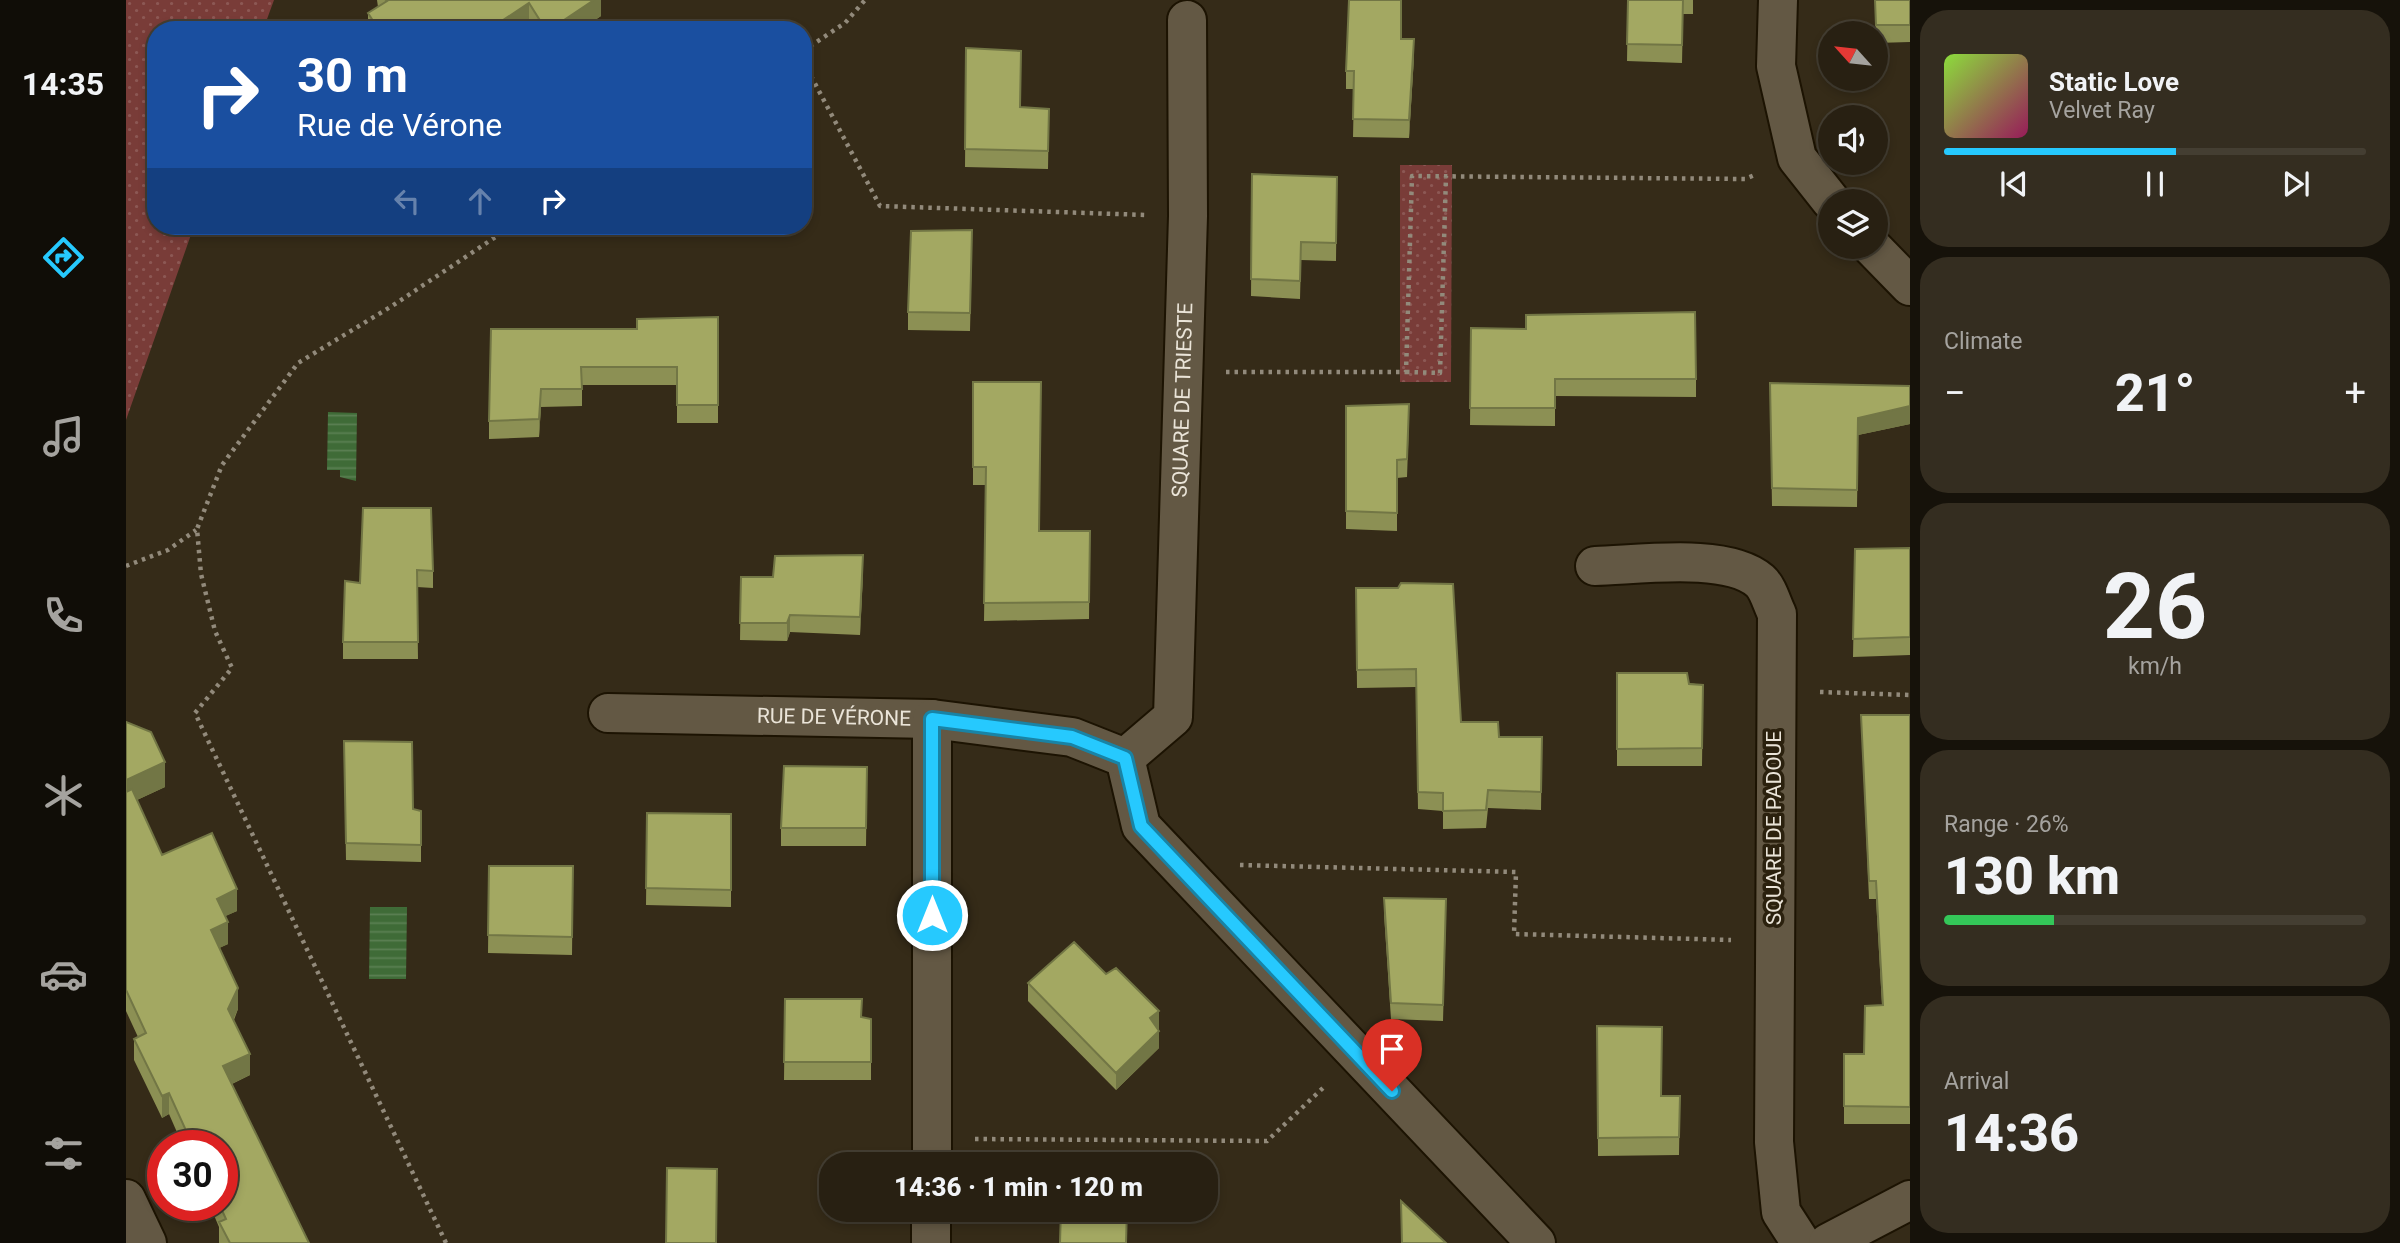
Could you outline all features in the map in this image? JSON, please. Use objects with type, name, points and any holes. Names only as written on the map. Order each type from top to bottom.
[{"type":"street","points":[[1778,0],[1776,66],[1797,158],[1822,189]]},
{"type":"street","name":"SQUARE DE TRIESTE","points":[[1125,758],[1172,718],[1188,216],[1187,20]]},
{"type":"street","points":[[1884,259],[1910,286]]},
{"type":"street","name":"SQUARE DE PADOUE","points":[[1595,566],[1707,564],[1742,569],[1762,582],[1777,614],[1774,690],[1774,1142],[1781,1213],[1801,1243]]},
{"type":"street","name":"RUE DE VÉRONE","points":[[608,713],[932,719],[1072,737],[1125,758]]},
{"type":"street","points":[[932,719],[932,1151]]},
{"type":"street","points":[[1125,758],[1141,826],[1536,1243]]},
{"type":"street","points":[[126,1199],[147,1243]]},
{"type":"street","points":[[1828,1243],[1910,1200]]},
{"type":"street","points":[[931,1222],[931,1243]]},
{"type":"path","points":[[812,45],[845,23],[865,0]]},
{"type":"path","points":[[812,78],[880,206],[1188,216]]},
{"type":"path","points":[[1406,372],[1412,176],[1745,179],[1797,158]]},
{"type":"path","points":[[1184,372],[1440,373],[1446,176]]},
{"type":"path","points":[[446,1243],[195,713],[232,668],[215,631],[201,574],[197,529],[222,465],[298,363],[393,306],[499,235]]},
{"type":"path","points":[[126,566],[168,550],[197,529]]},
{"type":"path","points":[[1774,690],[1910,695]]},
{"type":"path","points":[[1196,884],[1216,865],[1516,872],[1514,934],[1774,940]]},
{"type":"path","points":[[932,1151],[1267,1142],[1356,1053]]},
{"type":"shaded area","points":[[126,0],[274,0],[266,21],[147,21],[147,235],[191,235],[126,420]]},
{"type":"shaded area","points":[[1400,165],[1452,165],[1451,382],[1400,382]]},
{"type":"shaded area","points":[[328,412],[357,413],[356,481],[340,477],[340,470],[327,470]]},
{"type":"shaded area","points":[[370,907],[407,907],[406,979],[369,979]]},
{"type":"building","points":[[594,0],[562,21],[540,21],[529,3],[502,21],[373,21],[368,13],[387,1]]},
{"type":"building","points":[[1349,0],[1401,0],[1401,39],[1414,39],[1409,120],[1353,119],[1354,71],[1346,71]]},
{"type":"building","points":[[1628,0],[1683,0],[1682,45],[1627,44]]},
{"type":"building","points":[[1875,0],[1910,0],[1910,25],[1888,25],[1888,21],[1876,21]]},
{"type":"building","points":[[966,48],[1021,51],[1020,107],[1049,109],[1048,151],[965,149]]},
{"type":"building","points":[[1252,174],[1337,177],[1336,243],[1301,242],[1300,281],[1251,279]]},
{"type":"building","points":[[972,230],[970,313],[908,312],[911,231]]},
{"type":"building","points":[[1695,312],[1696,379],[1555,379],[1555,408],[1470,408],[1471,328],[1526,329],[1526,315]]},
{"type":"building","points":[[718,317],[718,405],[677,405],[677,367],[581,367],[582,389],[541,389],[539,419],[489,421],[491,329],[637,329],[637,319]]},
{"type":"building","points":[[973,382],[1041,382],[1039,531],[1090,531],[1089,602],[984,603],[986,467],[973,467]]},
{"type":"building","points":[[1770,383],[1910,386],[1910,406],[1858,418],[1857,490],[1772,488]]},
{"type":"building","points":[[1409,404],[1407,459],[1397,460],[1397,513],[1346,511],[1346,406]]},
{"type":"building","points":[[363,508],[431,508],[433,571],[417,570],[418,642],[343,642],[345,581],[360,583]]},
{"type":"building","points":[[1910,548],[1910,637],[1853,639],[1855,549]]},
{"type":"building","points":[[863,555],[860,617],[790,615],[787,623],[740,623],[741,577],[773,577],[775,556]]},
{"type":"building","points":[[1401,583],[1453,584],[1461,722],[1498,722],[1499,737],[1542,737],[1541,792],[1488,790],[1486,810],[1443,811],[1443,793],[1418,792],[1416,669],[1357,670],[1356,588],[1398,588]]},
{"type":"building","points":[[1617,673],[1687,673],[1689,684],[1703,685],[1702,748],[1617,749]]},
{"type":"building","points":[[1861,715],[1910,715],[1910,1107],[1844,1106],[1844,1054],[1864,1054],[1865,1006],[1883,1005],[1876,881],[1869,881]]},
{"type":"building","points":[[126,722],[151,732],[165,762],[126,780]]},
{"type":"building","points":[[344,741],[412,742],[413,809],[421,811],[421,845],[346,843]]},
{"type":"building","points":[[784,766],[867,767],[866,828],[781,828]]},
{"type":"building","points":[[132,789],[162,855],[212,833],[237,889],[217,899],[228,922],[211,930],[238,988],[228,1009],[250,1054],[223,1066],[309,1243],[230,1243],[219,1222],[238,1221],[238,1130],[186,1130],[169,1093],[162,1096],[134,1039],[146,1033],[126,990],[126,792]]},
{"type":"building","points":[[647,813],[731,814],[731,890],[646,888]]},
{"type":"building","points":[[489,866],[573,866],[572,937],[488,935]]},
{"type":"building","points":[[1384,898],[1446,899],[1443,1005],[1391,1003]]},
{"type":"building","points":[[1074,942],[1106,974],[1116,968],[1159,1011],[1150,1018],[1159,1031],[1116,1073],[1028,983]]},
{"type":"building","points":[[785,999],[862,999],[861,1017],[871,1019],[871,1062],[784,1062]]},
{"type":"building","points":[[1597,1026],[1662,1027],[1661,1096],[1680,1096],[1679,1137],[1598,1138]]},
{"type":"building","points":[[667,1168],[717,1169],[716,1243],[666,1243]]},
{"type":"building","points":[[1401,1201],[1446,1243],[1402,1243]]},
{"type":"building","points":[[1061,1222],[1127,1222],[1126,1243],[1060,1243]]},
{"type":"route","points":[[932,915],[932,719],[1072,737],[1125,758],[1141,826],[1392,1091]]}]
